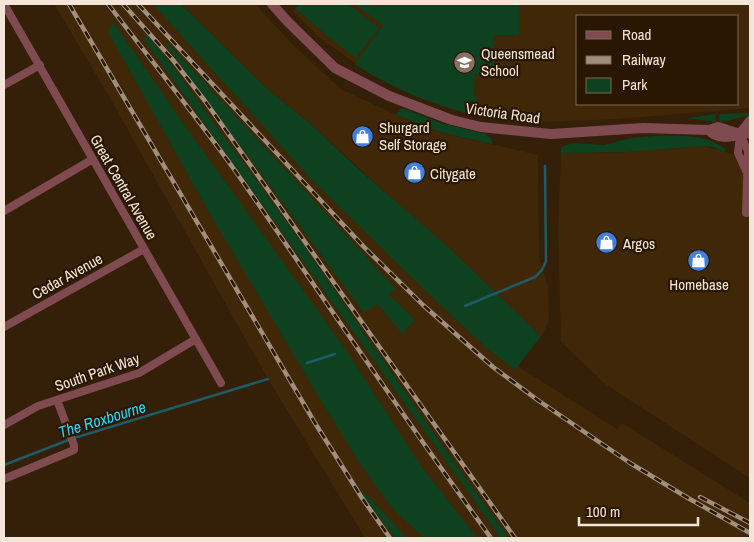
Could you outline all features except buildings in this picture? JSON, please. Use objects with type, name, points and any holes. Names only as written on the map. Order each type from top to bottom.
[{"type":"street","name":"Great Central Avenue","points":[[4,4],[221,383]]},
{"type":"street","name":"Victoria Road","points":[[272,4],[335,68],[389,96],[452,120],[481,127],[551,134],[643,128],[708,130],[712,134],[721,137],[745,134]]},
{"type":"street","points":[[4,85],[40,65]]},
{"type":"street","points":[[746,212],[746,173],[738,153],[750,120]]},
{"type":"street","points":[[4,211],[93,159]]},
{"type":"street","name":"Cedar Avenue","points":[[4,327],[144,249]]},
{"type":"street","name":"South Park Way","points":[[4,425],[38,406],[139,373],[196,339]]},
{"type":"street","points":[[4,479],[74,450],[74,445],[57,400]]},
{"type":"shaded area","points":[[54,4],[171,4],[500,355],[617,429],[622,423],[750,503],[750,538],[365,538],[268,379],[107,93]]},
{"type":"shaded area","points":[[181,4],[255,4],[293,45],[341,89],[396,115],[443,133],[538,155],[539,257],[548,287],[549,322],[541,336],[314,127],[265,87]]},
{"type":"shaded area","name":"Queensmead School","points":[[299,4],[750,4],[750,108],[617,119],[524,123],[463,113],[404,91],[367,72],[320,38],[293,11]]},
{"type":"shaded area","points":[[705,146],[746,158],[750,157],[750,478],[605,384],[561,342],[558,229],[561,153],[626,152]]},
{"type":"green space","points":[[153,4],[181,4],[265,87],[314,127],[356,167],[447,246],[541,336],[515,370],[488,349],[438,303],[310,178]]},
{"type":"green space","points":[[299,4],[348,4],[379,28],[356,58],[295,8]]},
{"type":"green space","points":[[354,4],[519,4],[519,35],[494,35],[494,75],[475,74],[474,97],[477,98],[476,108],[479,109],[479,115],[525,121],[524,123],[479,116],[436,104],[394,87],[355,64],[383,25]]},
{"type":"green space","points":[[113,22],[346,350],[421,466],[477,538],[424,538],[393,509],[361,465],[210,214],[108,32]]},
{"type":"green space","points":[[147,35],[181,77],[269,198],[509,538],[501,538],[143,38]]},
{"type":"green space","points":[[168,43],[396,289],[388,294],[415,320],[402,334],[378,304],[364,313],[166,45]]},
{"type":"green space","points":[[400,109],[405,109],[441,123],[486,134],[491,139],[492,144],[443,133],[396,115]]},
{"type":"green space","points":[[750,113],[750,116],[720,122],[719,114]]},
{"type":"green space","points":[[715,114],[716,122],[688,118]]},
{"type":"green space","points":[[654,136],[702,138],[726,150],[724,153],[713,147],[705,146],[627,152],[561,153],[561,147],[573,143],[604,145],[632,138]]},
{"type":"green space","points":[[365,493],[407,538],[395,538],[363,496]]},
{"type":"waterway","name":"The Roxbourne","points":[[465,306],[535,277],[542,270],[546,261],[545,166]]},
{"type":"waterway","name":"The Roxbourne","points":[[307,363],[335,354]]},
{"type":"waterway","name":"The Roxbourne","points":[[4,465],[71,439],[268,379]]},
{"type":"railway","points":[[69,4],[315,423],[362,498],[390,538]]},
{"type":"railway","points":[[108,4],[236,172],[394,402],[491,538]]},
{"type":"railway","points":[[123,4],[173,60],[205,101],[515,538]]},
{"type":"railway","points":[[138,4],[364,247],[423,305],[493,367],[630,463],[750,533]]},
{"type":"railway","points":[[700,497],[750,523]]},
{"type":"place","name":"Queensmead School","points":[[465,62]]},
{"type":"place","name":"Shurgard Self Storage","points":[[363,136]]},
{"type":"place","name":"Citygate","points":[[414,173]]},
{"type":"place","name":"Argos","points":[[607,243]]},
{"type":"place","name":"Homebase","points":[[699,261]]}]
